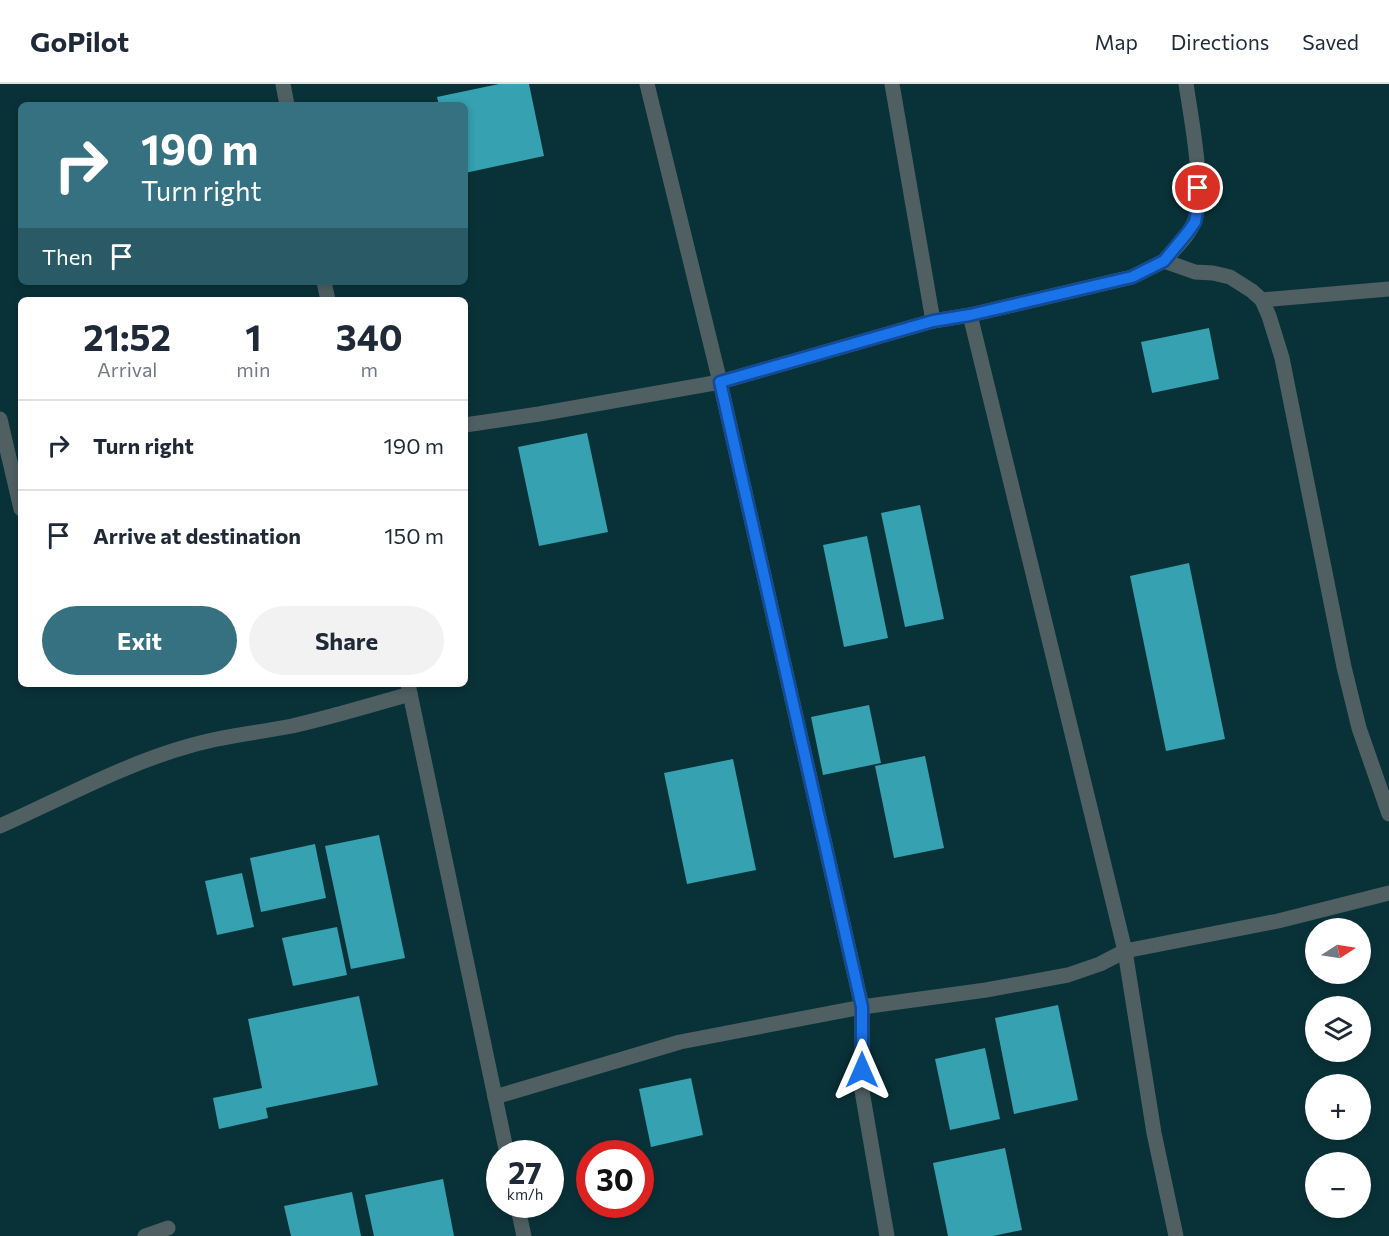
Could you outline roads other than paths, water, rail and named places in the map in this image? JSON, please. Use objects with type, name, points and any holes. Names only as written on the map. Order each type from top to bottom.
[{"type":"street","points":[[283,84],[286,102]]},
{"type":"street","points":[[647,84],[720,382],[862,1007],[862,1091],[887,1236]]},
{"type":"street","points":[[892,84],[933,321]]},
{"type":"street","points":[[468,425],[720,382],[933,321],[970,315],[1132,277],[1164,261],[1195,222],[1198,205],[1195,148],[1186,84]]},
{"type":"street","points":[[1164,261],[1195,272],[1230,277],[1262,300],[1269,316],[1282,358],[1342,656],[1359,728],[1388,807]]},
{"type":"street","points":[[1262,300],[1389,289]]},
{"type":"street","points":[[970,315],[1125,951],[1154,1133],[1176,1236]]},
{"type":"street","points":[[0,419],[18,496]]},
{"type":"street","points":[[0,826],[124,770],[187,746],[349,712],[409,689],[504,1140]]},
{"type":"street","points":[[495,1097],[680,1042],[862,1007],[986,990],[1068,975],[1100,964],[1125,951],[1278,921],[1389,893]]},
{"type":"street","points":[[520,1218],[524,1236]]},
{"type":"street","points":[[145,1236],[168,1228]]}]
